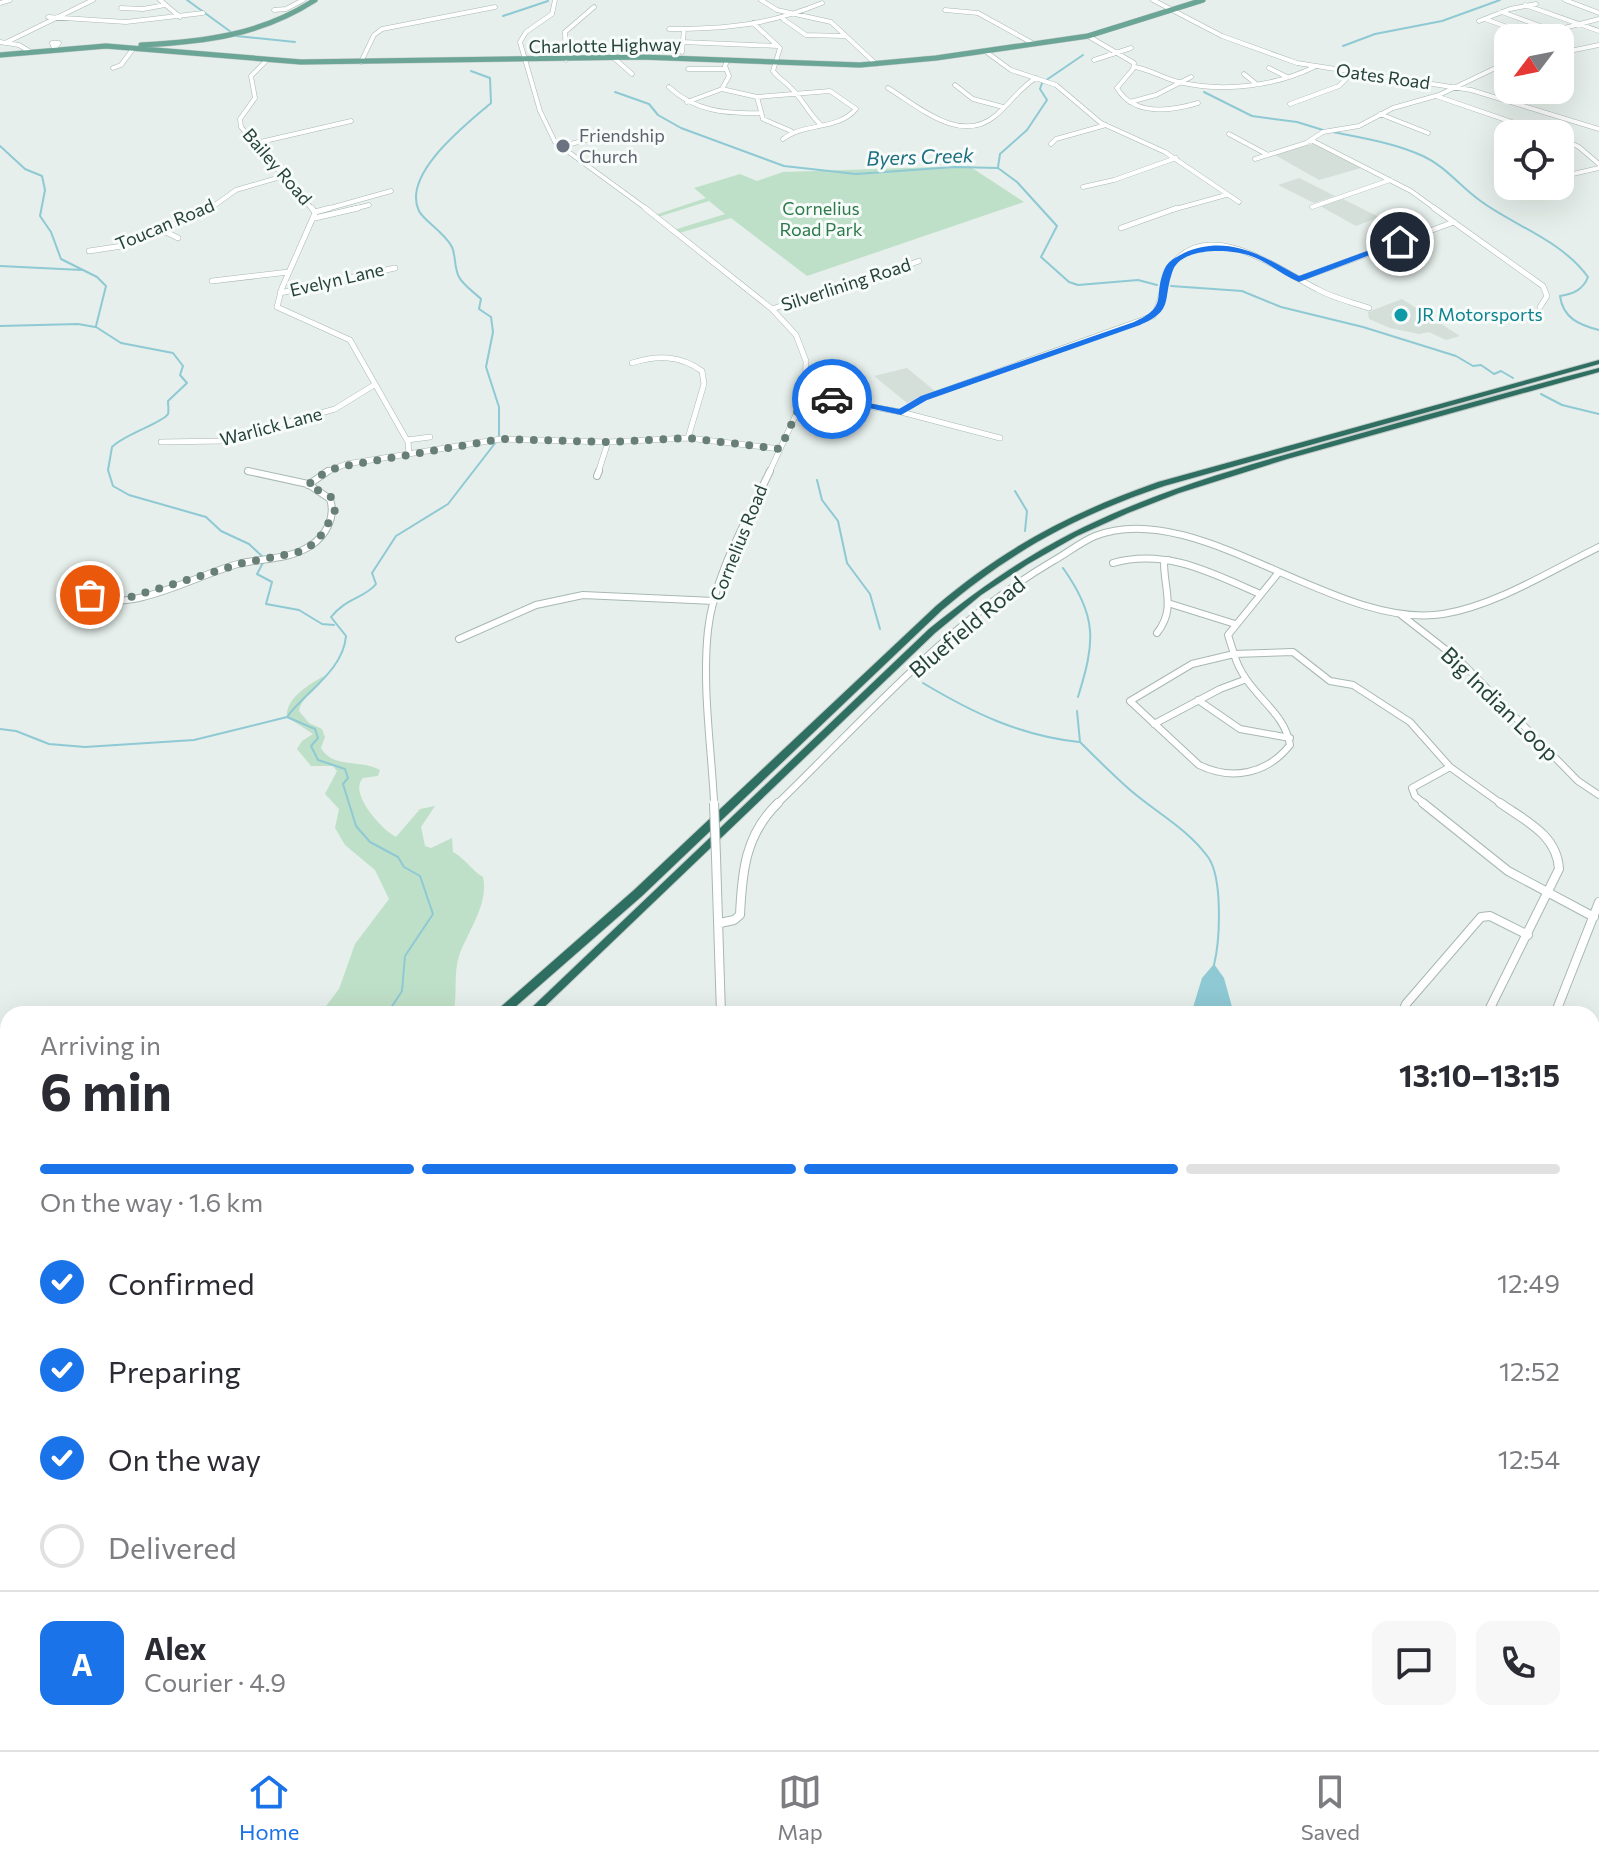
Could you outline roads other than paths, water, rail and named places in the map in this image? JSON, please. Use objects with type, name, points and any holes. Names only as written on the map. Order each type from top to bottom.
[{"type":"highway","points":[[509,1006],[629,902],[948,600],[1022,546],[1084,514],[1161,484],[1599,362]]},
{"type":"highway","points":[[538,1006],[932,631],[970,599],[1026,560],[1096,522],[1180,488],[1599,370]]},
{"type":"main road","points":[[135,47],[215,40],[258,31],[291,18],[315,0]]},
{"type":"main road","name":"Charlotte Highway","points":[[0,55],[54,48],[106,46],[266,61],[614,58],[876,64],[1088,36],[1202,0]]},
{"type":"main road","points":[[175,53],[176,43]]},
{"type":"street","points":[[0,3],[10,0]]},
{"type":"street","points":[[3,42],[59,19],[93,0]]},
{"type":"street","points":[[160,0],[180,17]]},
{"type":"street","points":[[274,10],[286,9],[303,0]]},
{"type":"street","points":[[524,61],[522,38],[552,14],[555,0]]},
{"type":"street","points":[[763,1],[774,0]]},
{"type":"street","name":"Oates Road","points":[[1153,0],[1222,36],[1314,67],[1501,97],[1599,129]]},
{"type":"street","points":[[1565,0],[1599,13]]},
{"type":"street","points":[[763,1],[777,10],[828,21],[876,64]]},
{"type":"street","points":[[669,29],[719,29],[783,19],[822,3]]},
{"type":"street","points":[[1479,21],[1536,4]]},
{"type":"street","points":[[121,8],[143,9],[165,5]]},
{"type":"street","points":[[1525,5],[1599,31]]},
{"type":"street","points":[[361,62],[374,35],[382,29],[495,7]]},
{"type":"street","points":[[566,60],[565,32],[594,7]]},
{"type":"street","points":[[945,10],[978,13],[1034,44]]},
{"type":"street","points":[[1502,12],[1534,24]]},
{"type":"street","points":[[48,17],[139,24],[203,13]]},
{"type":"street","points":[[783,19],[806,35],[844,36]]},
{"type":"street","points":[[1485,19],[1499,24]]},
{"type":"street","points":[[1574,26],[1599,19]]},
{"type":"street","points":[[111,28],[116,23]]},
{"type":"street","points":[[753,23],[781,50],[773,71],[777,78],[795,92],[805,110],[821,125]]},
{"type":"street","points":[[682,52],[684,29]]},
{"type":"street","points":[[54,48],[59,45],[56,42],[59,35]]},
{"type":"street","points":[[1088,36],[1132,61],[1135,67]]},
{"type":"street","points":[[3,42],[22,46],[29,51]]},
{"type":"street","points":[[682,42],[778,46]]},
{"type":"street","points":[[1574,50],[1599,45]]},
{"type":"street","points":[[113,68],[121,65],[135,47]]},
{"type":"street","points":[[1094,60],[1131,48]]},
{"type":"street","points":[[985,51],[1005,67],[1063,90],[1106,125],[1176,158],[1239,202]]},
{"type":"street","points":[[614,58],[632,74]]},
{"type":"street","name":"Bailey Road","points":[[266,61],[251,76],[255,98],[240,119],[241,127],[315,215],[280,293]]},
{"type":"street","name":"Cornelius Road","points":[[524,61],[547,131],[560,147],[677,231],[772,309],[791,329],[802,348],[808,373],[805,395],[714,601],[708,630],[707,672],[720,923],[721,1006]]},
{"type":"street","points":[[722,89],[729,76],[727,61]]},
{"type":"street","points":[[1135,67],[1178,82],[1206,87],[1255,83],[1287,77],[1314,67]]},
{"type":"street","points":[[1135,67],[1117,88],[1121,96],[1130,102],[1144,110],[1160,113],[1198,103]]},
{"type":"street","points":[[1269,68],[1287,77]]},
{"type":"street","points":[[688,69],[726,69]]},
{"type":"street","points":[[1255,159],[1311,140],[1323,132],[1359,126],[1380,114],[1436,96],[1494,69]]},
{"type":"street","points":[[1290,104],[1339,86],[1352,73]]},
{"type":"street","points":[[1244,74],[1255,83]]},
{"type":"street","points":[[1130,102],[1156,95],[1191,77]]},
{"type":"street","points":[[888,88],[948,124],[957,126],[988,122],[1020,88],[1036,78]]},
{"type":"street","points":[[955,85],[973,99],[1003,107]]},
{"type":"street","points":[[1233,85],[1240,92]]},
{"type":"street","points":[[669,87],[687,102],[735,114],[760,113]]},
{"type":"street","points":[[687,102],[722,89],[757,97],[830,91],[854,105],[854,114],[791,131],[768,123],[760,113],[757,97]]},
{"type":"street","points":[[1436,96],[1506,120]]},
{"type":"street","points":[[1380,114],[1428,133]]},
{"type":"street","points":[[256,143],[351,121]]},
{"type":"street","points":[[1051,144],[1056,139],[1106,125]]},
{"type":"street","points":[[783,139],[791,131]]},
{"type":"street","points":[[1229,134],[1268,155]]},
{"type":"street","points":[[560,147],[604,135]]},
{"type":"street","points":[[1311,140],[1390,180],[1543,286],[1547,296],[1540,307]]},
{"type":"street","points":[[1574,146],[1591,156],[1599,166],[1574,173]]},
{"type":"street","points":[[1591,156],[1599,155]]},
{"type":"street","points":[[1083,187],[1114,180],[1176,158]]},
{"type":"street","name":"Toucan Road","points":[[89,251],[110,249],[214,207],[236,190],[284,176]]},
{"type":"street","points":[[1312,207],[1390,180]]},
{"type":"street","points":[[315,215],[391,191]]},
{"type":"street","points":[[1121,228],[1175,208],[1226,195]]},
{"type":"street","points":[[315,215],[369,205]]},
{"type":"street","points":[[1299,279],[1454,222]]},
{"type":"street","points":[[160,229],[178,238]]},
{"type":"street","points":[[901,412],[924,398],[1153,316],[1163,306],[1169,268],[1176,260],[1199,250],[1221,247],[1253,253],[1325,293],[1369,308]]},
{"type":"street","points":[[110,249],[117,257]]},
{"type":"street","name":"Silverlining Road","points":[[772,309],[821,292],[850,287],[919,261]]},
{"type":"street","name":"Evelyn Lane","points":[[280,293],[395,268]]},
{"type":"street","points":[[212,281],[289,272]]},
{"type":"street","points":[[280,293],[277,307],[350,340],[407,440],[409,454]]},
{"type":"street","points":[[632,363],[667,357],[688,361],[702,371],[704,384],[688,438]]},
{"type":"street","name":"Warlick Lane","points":[[161,442],[222,441],[335,409],[374,385]]},
{"type":"street","points":[[805,395],[901,412],[1000,438]]},
{"type":"street","points":[[407,440],[430,437]]},
{"type":"street","points":[[308,485],[338,467],[501,439],[608,442],[688,438],[780,449]]},
{"type":"street","points":[[597,476],[608,442]]},
{"type":"street","points":[[83,579],[90,595],[114,601],[243,563],[299,552],[317,542],[335,512],[331,497],[308,485],[248,471]]},
{"type":"street","name":"Bluefield Road","points":[[720,923],[734,920],[740,915],[744,860],[755,834],[771,810],[953,633],[990,602],[1095,536],[1135,527],[1210,544],[1365,606],[1400,614],[1437,615],[1462,611],[1599,547]]},
{"type":"street","points":[[1113,563],[1136,555],[1179,561],[1260,594]]},
{"type":"street","points":[[1157,633],[1168,617],[1171,604],[1164,576],[1164,562],[1168,560]]},
{"type":"street","points":[[1279,572],[1228,635],[1234,654],[1244,680],[1283,722],[1290,738],[1288,751],[1279,759],[1255,771],[1233,775],[1199,765],[1130,701],[1187,665],[1203,659],[1234,654],[1293,652],[1330,681],[1353,685],[1410,722],[1450,767],[1547,836],[1558,853],[1559,869],[1491,1006]]},
{"type":"street","points":[[459,639],[536,605],[583,595],[714,601]]},
{"type":"street","points":[[1171,604],[1235,624]]},
{"type":"street","name":"Big Indian Loop","points":[[1400,614],[1459,660],[1578,781],[1599,795]]},
{"type":"street","points":[[1154,724],[1212,690],[1244,680]]},
{"type":"street","points":[[1198,700],[1240,729],[1290,738]]},
{"type":"street","points":[[1450,767],[1412,788],[1415,796],[1508,871],[1547,895],[1585,910],[1594,917]]},
{"type":"street","points":[[1558,1006],[1599,902]]},
{"type":"street","points":[[1405,1006],[1481,917],[1490,916],[1528,935]]},
{"type":"water","points":[[1214,964],[1224,978],[1232,1006],[1193,1006],[1202,978]]},
{"type":"waterway","points":[[187,0],[231,32]]},
{"type":"waterway","points":[[1343,46],[1375,34],[1442,21],[1500,0]]},
{"type":"waterway","points":[[503,16],[548,1]]},
{"type":"waterway","points":[[236,36],[295,42]]},
{"type":"waterway","points":[[998,167],[1000,154],[1027,130],[1047,100],[1040,89],[1042,83],[1083,55]]},
{"type":"waterway","points":[[471,71],[490,78],[491,103],[453,136],[428,166],[419,181],[416,197],[419,211],[452,247],[461,280],[481,299],[479,309],[491,317],[493,332],[486,367],[499,407],[499,436]]},
{"type":"waterway","name":"Byers Creek","points":[[615,92],[649,104],[658,115],[681,128],[784,166],[856,174],[955,167],[998,168],[1017,182],[1057,226],[1041,257],[1069,282],[1078,285],[1138,280],[1157,285]]},
{"type":"waterway","points":[[1204,92],[1252,116],[1297,122],[1323,130]]},
{"type":"waterway","points":[[1333,132],[1390,144],[1423,156],[1482,202],[1565,254],[1588,277],[1577,291],[1560,296],[1562,304],[1573,319],[1599,330]]},
{"type":"waterway","points":[[0,146],[25,169],[42,176],[45,190],[40,216],[51,232],[61,259],[97,277],[106,286],[96,326]]},
{"type":"waterway","points":[[0,266],[82,270]]},
{"type":"waterway","name":"Byers Creek","points":[[1171,286],[1242,291],[1281,307],[1363,327],[1456,356],[1473,366],[1481,365],[1494,374],[1501,371],[1513,378]]},
{"type":"waterway","points":[[0,326],[78,324],[95,327]]},
{"type":"waterway","points":[[96,327],[121,343],[173,353],[183,366],[180,375],[187,383],[168,401],[165,417],[112,447],[108,470],[113,486],[129,495],[206,517],[221,531],[249,544],[265,559],[257,574],[272,582],[266,604],[299,610],[322,624],[334,625]]},
{"type":"waterway","name":"Byers Creek","points":[[1541,394],[1562,405],[1599,414]]},
{"type":"waterway","points":[[287,717],[338,660],[346,636],[331,617],[376,584],[372,573],[396,536],[448,504],[496,442]]},
{"type":"waterway","points":[[817,480],[822,500],[838,521],[847,563],[870,594],[880,629]]},
{"type":"waterway","points":[[1015,491],[1027,511],[1025,531]]},
{"type":"waterway","points":[[1063,568],[1082,601],[1090,630],[1088,661],[1078,697]]},
{"type":"waterway","points":[[923,683],[998,722],[1079,742]]},
{"type":"waterway","points":[[1077,711],[1080,742],[1129,789],[1190,837],[1208,857],[1218,894],[1219,925],[1214,965]]},
{"type":"waterway","points":[[0,729],[16,731],[49,744],[85,747],[194,740],[287,717]]},
{"type":"waterway","points":[[287,717],[315,729],[318,738],[311,746],[318,760],[345,769],[348,778],[343,784],[356,826],[370,842],[398,857],[404,867],[420,876],[433,914],[405,956],[402,991],[392,1006]]},
{"type":"place","name":"Friendship Church","points":[[563,146]]},
{"type":"place","name":"JR Motorsports","points":[[1401,315]]},
{"type":"park label","name":"Cornelius Road Park","points":[[821,219]]}]
